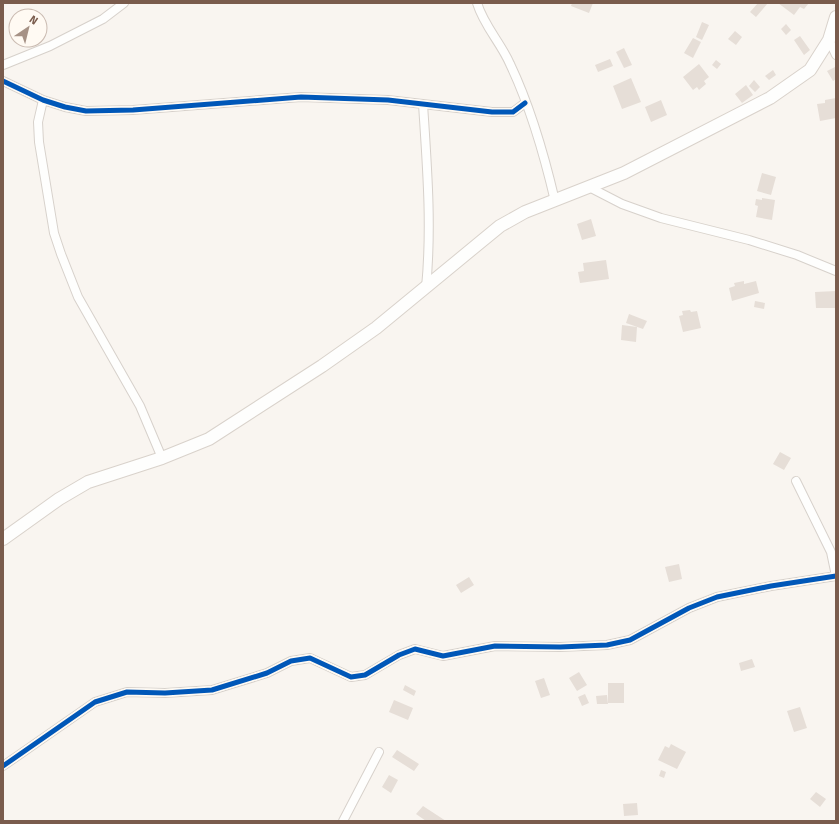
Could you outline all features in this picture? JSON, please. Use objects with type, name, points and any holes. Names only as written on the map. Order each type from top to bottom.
[{"type":"main road","points":[[3,539],[59,499],[88,482],[162,458],[208,439],[376,328],[500,226],[525,212],[624,173],[770,98],[810,70],[829,40],[836,17]]},
{"type":"street","points":[[3,65],[50,46],[103,19],[124,3]]},
{"type":"street","points":[[477,3],[487,25],[504,50],[535,125],[555,201]]},
{"type":"street","points":[[829,40],[836,55]]},
{"type":"street","points":[[3,81],[43,100],[65,107],[86,111],[133,110],[301,97],[343,97],[492,112],[513,112],[525,103]]},
{"type":"street","points":[[43,100],[38,122],[38,142],[54,232],[61,254],[78,297],[140,406],[162,458]]},
{"type":"street","points":[[423,104],[430,212],[429,260],[426,288]]},
{"type":"street","points":[[589,187],[622,204],[641,211],[701,229],[749,240],[797,255],[836,271]]},
{"type":"street","points":[[3,766],[96,702],[127,692],[165,693],[212,690],[267,673],[291,661],[310,658],[351,677],[365,675],[399,655],[416,648],[443,656],[495,646],[560,647],[608,645],[630,640],[689,608],[717,597],[771,586],[836,576],[831,552],[796,481]]},
{"type":"street","points":[[344,821],[379,752]]},
{"type":"building","points":[[572,3],[593,3],[589,13],[571,6]]},
{"type":"building","points":[[758,3],[768,3],[756,17],[750,12]]},
{"type":"building","points":[[778,3],[809,3],[804,9],[800,7],[794,15]]},
{"type":"building","points":[[702,22],[709,25],[702,40],[696,37]]},
{"type":"building","points":[[786,24],[791,30],[786,35],[781,29]]},
{"type":"building","points":[[735,31],[742,37],[736,45],[728,39]]},
{"type":"building","points":[[800,36],[810,50],[804,55],[794,40]]},
{"type":"building","points":[[693,38],[701,42],[693,58],[684,53]]},
{"type":"building","points":[[624,48],[632,65],[624,68],[616,52]]},
{"type":"building","points":[[610,59],[613,66],[598,72],[595,65]]},
{"type":"building","points":[[716,60],[721,64],[717,69],[712,65]]},
{"type":"building","points":[[699,64],[709,77],[704,81],[706,84],[699,90],[697,87],[693,90],[683,77]]},
{"type":"building","points":[[835,67],[836,79],[833,81],[827,71]]},
{"type":"building","points":[[773,70],[776,75],[769,80],[765,76]]},
{"type":"building","points":[[631,78],[641,102],[622,109],[613,86]]},
{"type":"building","points":[[754,80],[760,87],[755,92],[749,86]]},
{"type":"building","points":[[746,85],[753,95],[742,103],[735,94]]},
{"type":"building","points":[[836,98],[836,118],[820,121],[817,104],[825,103],[825,100]]},
{"type":"building","points":[[661,100],[667,115],[651,122],[645,107]]},
{"type":"building","points":[[762,173],[776,177],[771,195],[757,191]]},
{"type":"building","points":[[762,198],[775,200],[772,220],[756,217],[758,206],[755,205],[756,199],[762,200]]},
{"type":"building","points":[[591,219],[596,236],[582,240],[577,224]]},
{"type":"building","points":[[606,260],[609,279],[580,283],[578,272],[584,271],[583,263]]},
{"type":"building","points":[[744,281],[744,284],[756,281],[759,293],[732,301],[729,288],[735,286],[734,283]]},
{"type":"building","points":[[836,291],[836,308],[816,308],[815,292]]},
{"type":"building","points":[[755,301],[765,303],[764,309],[754,307]]},
{"type":"building","points":[[690,310],[691,312],[697,311],[701,328],[683,332],[679,316],[683,315],[682,311]]},
{"type":"building","points":[[629,314],[647,321],[643,329],[626,323]]},
{"type":"building","points":[[622,325],[637,327],[636,342],[621,340]]},
{"type":"building","points":[[780,452],[791,458],[784,470],[773,464]]},
{"type":"building","points":[[679,564],[682,579],[669,582],[665,567]]},
{"type":"building","points":[[469,577],[474,585],[461,593],[456,585]]},
{"type":"building","points":[[752,659],[755,667],[741,671],[739,663]]},
{"type":"building","points":[[579,672],[587,685],[577,691],[569,678]]},
{"type":"building","points":[[544,678],[550,695],[541,698],[535,681]]},
{"type":"building","points":[[608,683],[624,683],[624,703],[608,703]]},
{"type":"building","points":[[405,685],[416,691],[414,696],[403,690]]},
{"type":"building","points":[[585,694],[589,703],[582,706],[578,697]]},
{"type":"building","points":[[607,695],[608,704],[597,704],[596,696]]},
{"type":"building","points":[[394,700],[413,708],[408,720],[389,712]]},
{"type":"building","points":[[800,707],[807,728],[794,732],[787,711]]},
{"type":"building","points":[[671,744],[686,752],[677,769],[658,760],[665,746],[669,748]]},
{"type":"building","points":[[397,750],[419,764],[414,771],[392,757]]},
{"type":"building","points":[[661,770],[666,772],[664,778],[659,776]]},
{"type":"building","points":[[389,775],[398,780],[391,793],[382,787]]},
{"type":"building","points":[[816,792],[826,799],[820,807],[810,799]]},
{"type":"building","points":[[637,803],[638,815],[624,816],[623,804]]},
{"type":"building","points":[[423,806],[446,821],[426,821],[416,814]]},
{"type":"cycle path","points":[[3,81],[43,100],[65,107],[86,111],[133,110],[301,97],[388,100],[492,112],[513,112],[525,103]]},
{"type":"cycle path","points":[[3,766],[95,702],[127,692],[165,693],[212,690],[267,673],[291,661],[310,658],[351,677],[365,675],[399,655],[415,649],[443,656],[495,646],[560,647],[607,645],[630,640],[689,608],[717,597],[771,586],[836,576]]}]
